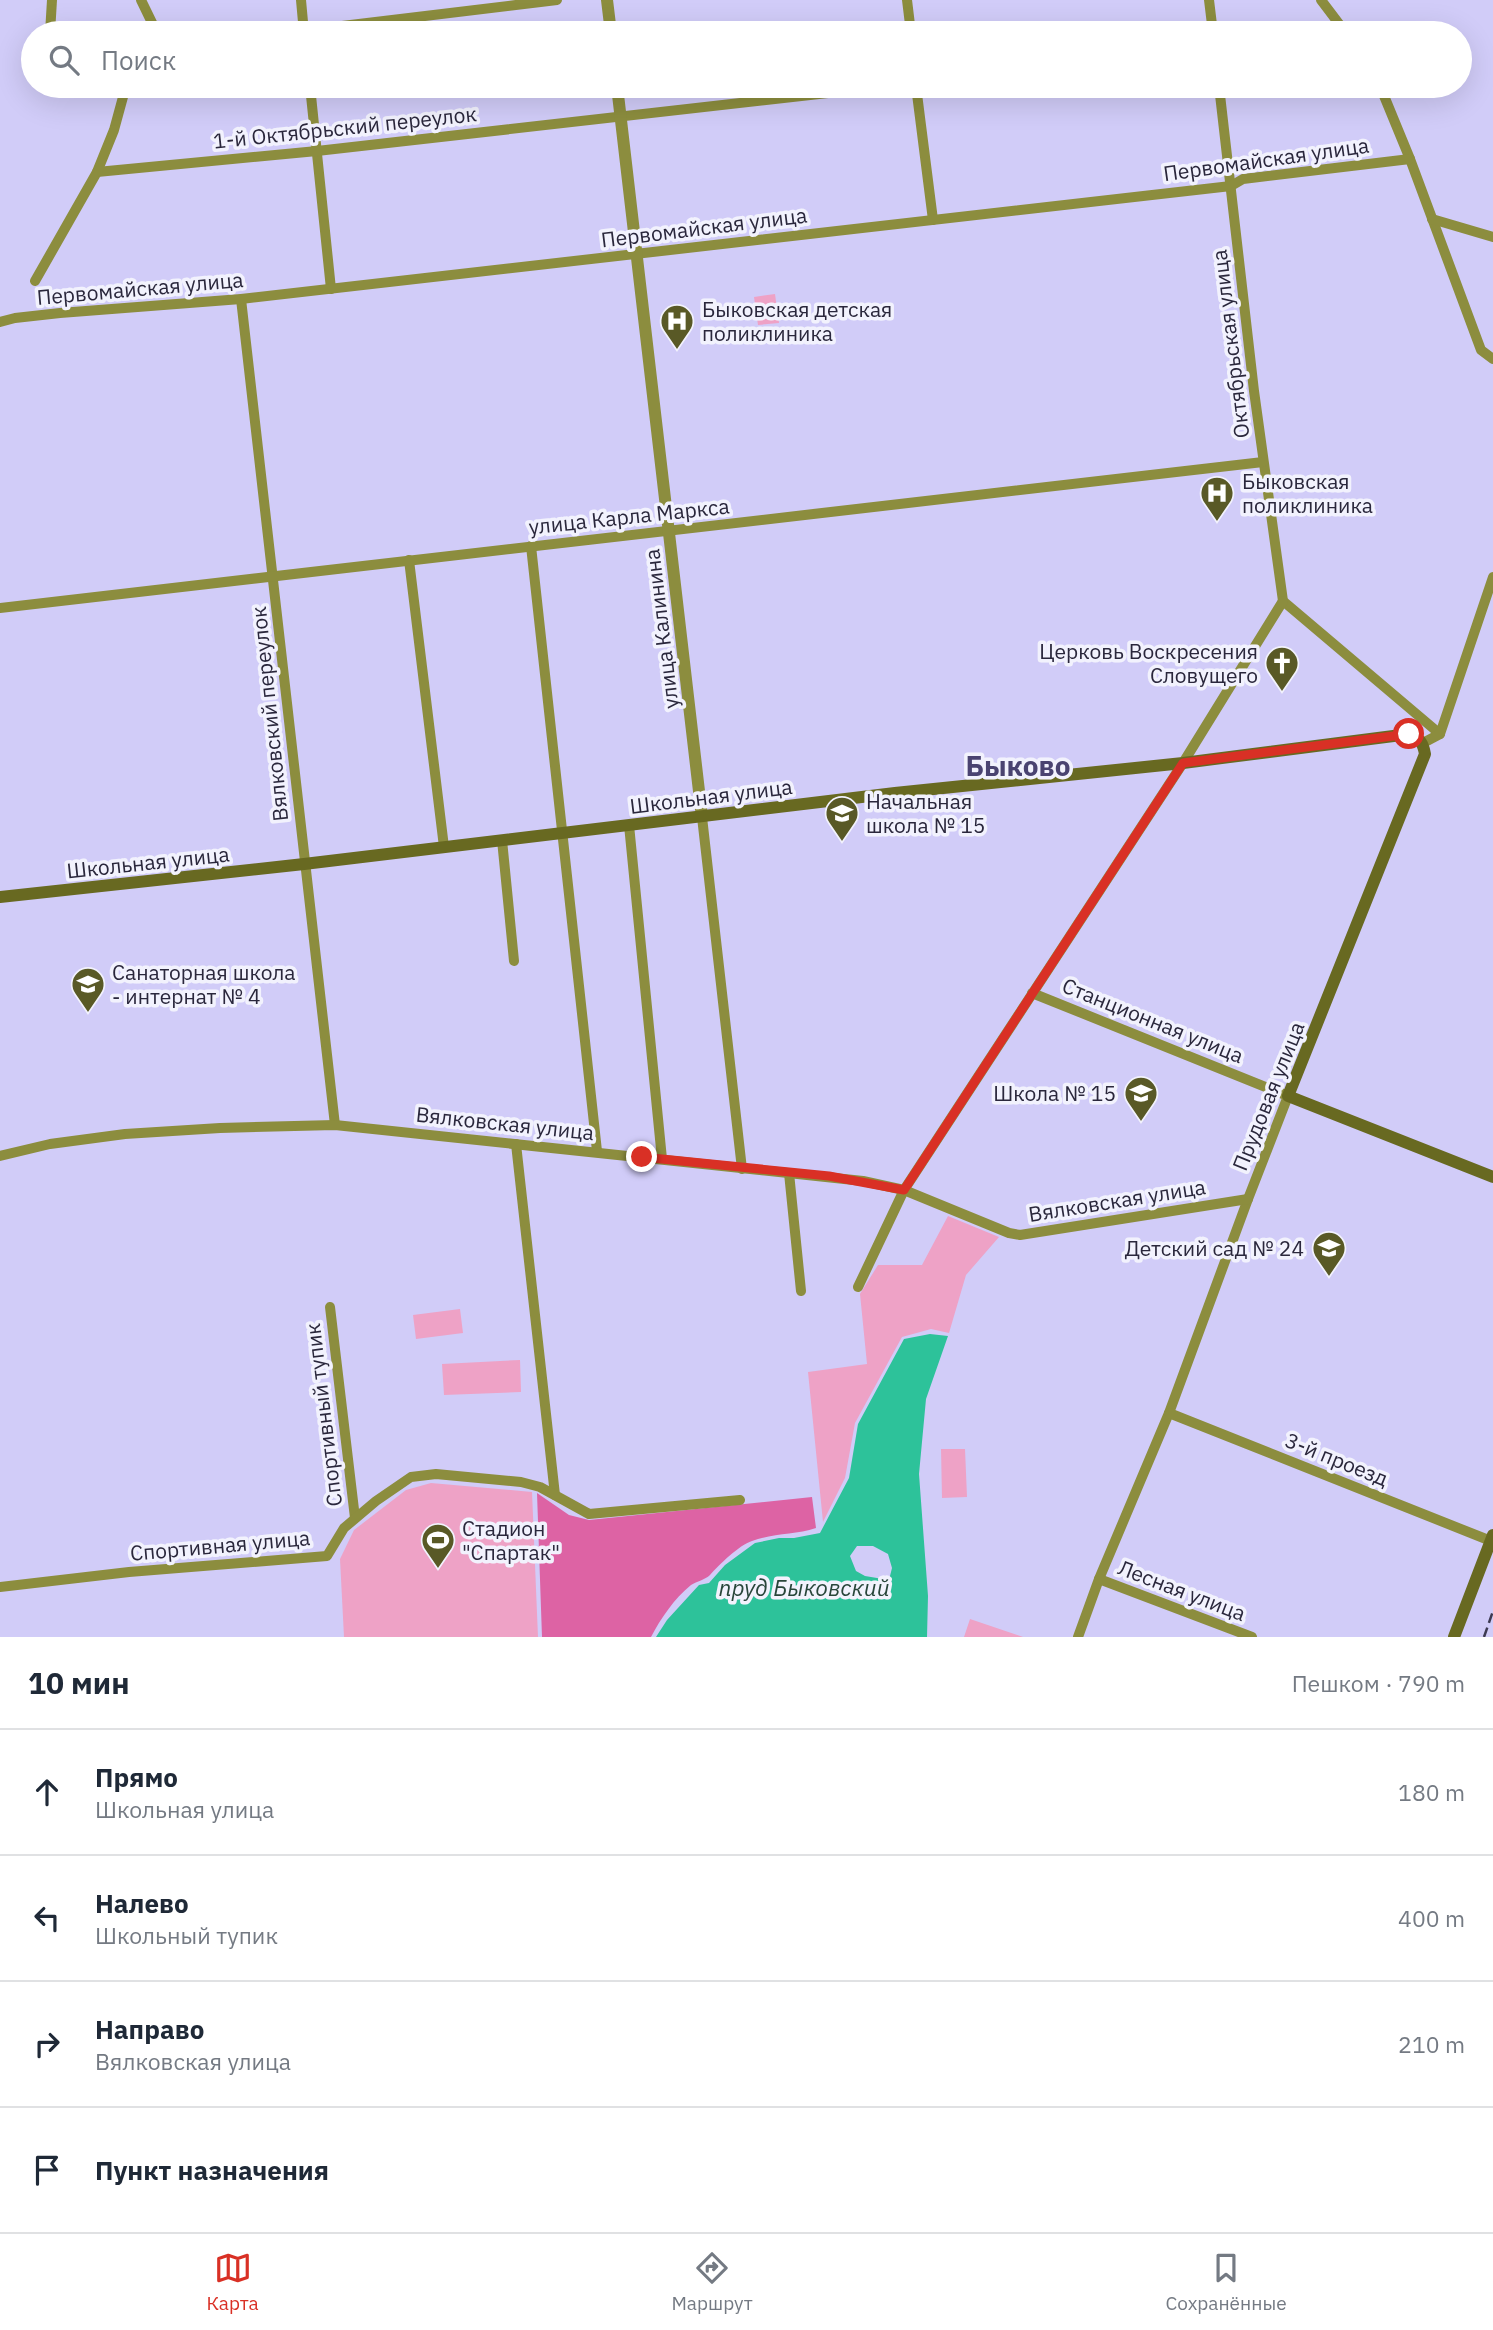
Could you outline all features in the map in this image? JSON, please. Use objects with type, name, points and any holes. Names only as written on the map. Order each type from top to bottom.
[{"type":"main road","name":"Школьная улица","points":[[0,897],[1183,763],[1409,734],[1418,737],[1423,743]]},
{"type":"main road","name":"Прудовая улица","points":[[1288,1096],[1425,754],[1423,743]]},
{"type":"main road","name":"Станционная улица","points":[[1288,1096],[1493,1177]]},
{"type":"main road","points":[[1454,1637],[1492,1538]]},
{"type":"street","points":[[51,21],[52,0]]},
{"type":"street","points":[[141,0],[151,21]]},
{"type":"street","points":[[301,0],[303,21]]},
{"type":"street","points":[[391,21],[557,0]]},
{"type":"street","points":[[607,0],[610,21]]},
{"type":"street","points":[[907,0],[910,21]]},
{"type":"street","points":[[1209,0],[1212,21]]},
{"type":"street","points":[[1321,0],[1337,21]]},
{"type":"street","points":[[35,281],[97,172],[114,130],[123,98]]},
{"type":"street","points":[[311,98],[331,289]]},
{"type":"street","name":"улица Калинина","points":[[618,98],[742,1168]]},
{"type":"street","name":"1-й Октябрьский переулок","points":[[97,172],[785,98]]},
{"type":"street","points":[[918,98],[933,220]]},
{"type":"street","name":"Октябрьская улица","points":[[1220,98],[1263,462],[1283,601]]},
{"type":"street","points":[[1385,98],[1481,350],[1493,359]]},
{"type":"street","name":"Первомайская улица","points":[[0,322],[60,313],[242,299],[1231,186],[1243,179],[1410,159]]},
{"type":"street","points":[[1432,219],[1493,237]]},
{"type":"street","name":"Вялковский переулок","points":[[242,299],[335,1125]]},
{"type":"street","name":"улица Карла Маркса","points":[[0,608],[1263,462]]},
{"type":"street","points":[[531,546],[597,1152]]},
{"type":"street","points":[[409,560],[444,847]]},
{"type":"street","points":[[1423,743],[1440,734],[1493,577]]},
{"type":"street","points":[[858,1287],[904,1190],[1183,763],[1283,601],[1440,734]]},
{"type":"street","points":[[628,825],[662,1159]]},
{"type":"street","points":[[502,840],[514,961]]},
{"type":"street","name":"Станционная улица","points":[[1032,993],[1288,1096]]},
{"type":"street","name":"Прудовая улица","points":[[1078,1637],[1099,1579],[1169,1413],[1288,1096]]},
{"type":"street","name":"Вялковская улица","points":[[0,1156],[50,1144],[125,1134],[335,1125],[852,1179],[904,1190],[1009,1233],[1020,1235],[1248,1199]]},
{"type":"street","points":[[516,1144],[555,1495]]},
{"type":"street","points":[[789,1173],[801,1291]]},
{"type":"street","name":"Спортивный тупик","points":[[330,1307],[355,1518]]},
{"type":"street","name":"3-й проезд","points":[[1169,1413],[1492,1538]]},
{"type":"street","name":"Спортивная улица","points":[[0,1587],[129,1572],[327,1556],[344,1528],[355,1518],[411,1477],[436,1474],[521,1482],[555,1495],[589,1514],[740,1500]]},
{"type":"street","name":"Лесная улица","points":[[1099,1579],[1252,1637]]},
{"type":"shaded area","points":[[775,294],[779,323],[758,325],[754,297]]},
{"type":"shaded area","points":[[948,1216],[999,1237],[966,1275],[949,1333],[931,1329],[902,1337],[855,1423],[845,1478],[823,1522],[808,1372],[867,1364],[860,1294],[878,1265],[922,1265]]},
{"type":"shaded area","points":[[460,1309],[463,1333],[416,1339],[413,1315]]},
{"type":"shaded area","points":[[520,1360],[521,1392],[444,1395],[442,1364]]},
{"type":"shaded area","points":[[941,1449],[965,1449],[967,1497],[942,1498]]},
{"type":"shaded area","name":"Стадион \"Спартак\"","points":[[431,1483],[532,1492],[538,1637],[344,1637],[340,1559],[354,1530],[406,1490]]},
{"type":"shaded area","points":[[537,1493],[569,1515],[589,1520],[812,1497],[816,1528],[760,1538],[747,1543],[708,1577],[685,1590],[668,1609],[651,1637],[542,1637]]},
{"type":"shaded area","points":[[970,1619],[1023,1637],[964,1637]]},
{"type":"water","name":"пруд Быковский","points":[[930,1334],[948,1336],[926,1399],[919,1474],[928,1596],[927,1637],[656,1637],[667,1620],[699,1585],[709,1583],[725,1565],[755,1543],[820,1533],[849,1478],[858,1424],[904,1339]],"holes":[[[857,1546],[873,1546],[888,1554],[892,1568],[889,1580],[865,1576],[856,1571],[850,1556]]]},
{"type":"railway","points":[[1484,1637],[1493,1611]]},
{"type":"place","name":"Быковская детская поликлиника","points":[[677,351]]},
{"type":"place","name":"Быковская поликлиника","points":[[1217,523]]},
{"type":"place","name":"Церковь Воскресения Словущего","points":[[1282,693]]},
{"type":"place","name":"Начальная школа № 15","points":[[842,843]]},
{"type":"place","name":"Санаторная школа - интернат № 4","points":[[88,1014]]},
{"type":"place","name":"Школа № 15","points":[[1141,1123]]},
{"type":"place","name":"Детский сад № 24","points":[[1329,1278]]},
{"type":"place","name":"Стадион \"Спартак\"","points":[[438,1570]]},
{"type":"district","name":"Быково","points":[[1018,765]]},
{"type":"route","points":[[642,1157],[829,1176],[904,1190],[1183,763],[1409,734]]}]
